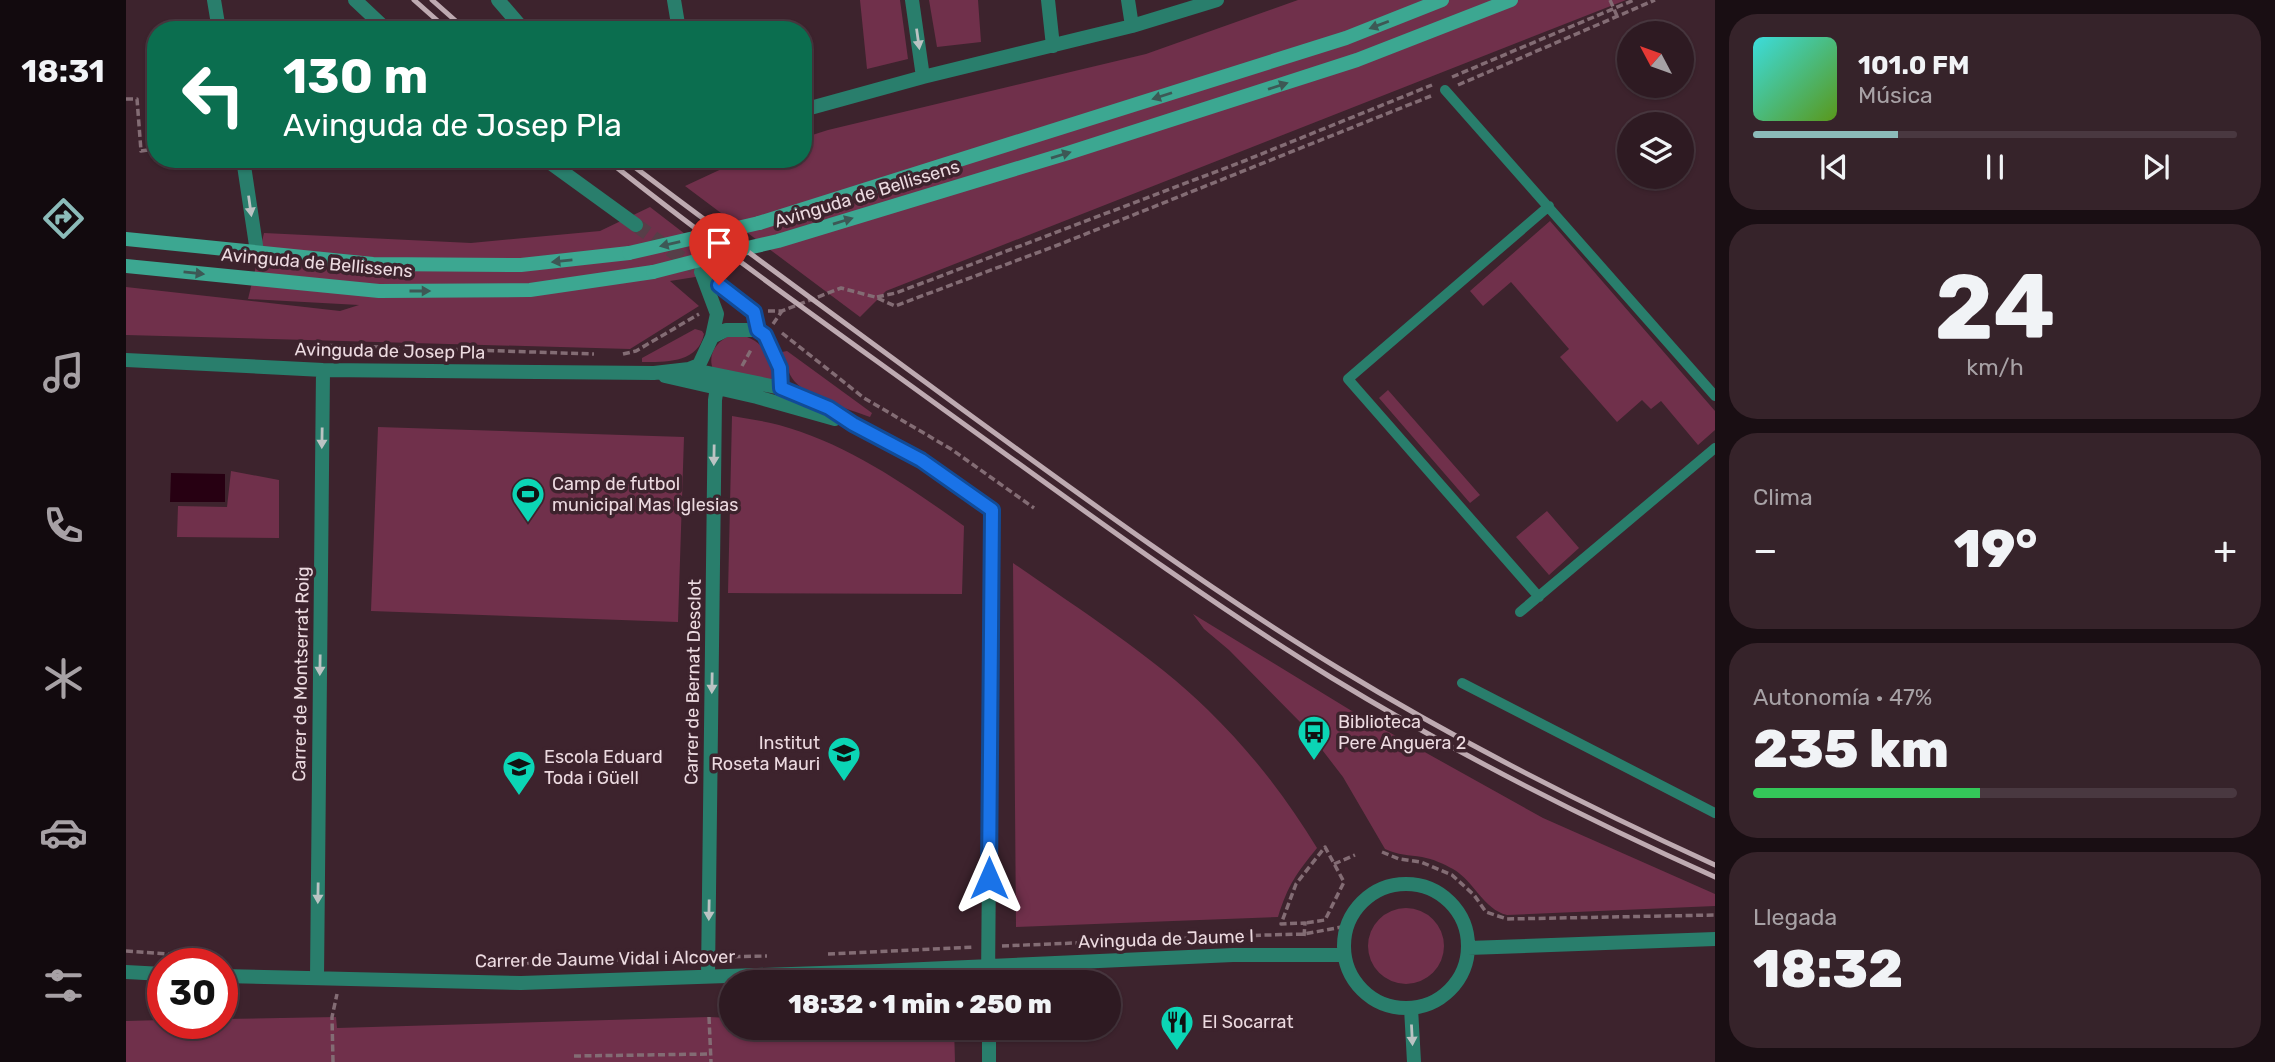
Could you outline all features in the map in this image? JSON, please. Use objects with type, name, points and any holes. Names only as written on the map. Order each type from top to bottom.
[{"type":"main road","name":"Avinguda de Bellissens","points":[[126,239],[373,264],[520,265],[629,253],[759,223],[1346,37],[1442,0]]},
{"type":"main road","name":"Avinguda de Bellissens","points":[[126,266],[379,291],[530,290],[653,272],[778,241],[1068,153],[1357,60],[1511,0]]},
{"type":"street","points":[[214,0],[218,21]]},
{"type":"street","points":[[355,0],[377,21]]},
{"type":"street","points":[[498,0],[516,21]]},
{"type":"street","points":[[674,0],[678,21]]},
{"type":"street","points":[[912,0],[923,77]]},
{"type":"street","points":[[1048,0],[1053,46]]},
{"type":"street","points":[[1128,0],[1132,26]]},
{"type":"street","points":[[812,108],[923,77],[1132,26],[1202,2],[1217,0]]},
{"type":"street","points":[[244,168],[257,252]]},
{"type":"street","points":[[557,168],[636,225]]},
{"type":"street","points":[[689,369],[699,365],[712,337],[717,314],[701,272],[754,312],[765,328],[765,335],[780,368],[781,388],[757,397]]},
{"type":"street","points":[[712,337],[726,330],[765,328]]},
{"type":"street","name":"Avinguda de Josep Pla","points":[[126,360],[323,370],[654,373],[689,369],[781,388],[829,408],[853,424],[921,460],[992,510],[988,946]]},
{"type":"street","name":"Carrer de Montserrat Roig","points":[[317,978],[323,370]]},
{"type":"street","name":"Avinguda de Josep Pla","points":[[654,373],[757,397],[853,424]]},
{"type":"street","name":"Carrer de Bernat Desclot","points":[[708,976],[717,387]]},
{"type":"street","points":[[1402,884],[1430,888],[1453,905],[1466,931],[1468,948],[1463,970],[1453,986],[1428,1004],[1411,1008],[1373,999],[1356,983],[1348,969],[1344,940],[1347,926],[1358,907],[1376,891],[1402,884]]},
{"type":"street","points":[[1468,948],[1715,939]]},
{"type":"street","points":[[988,946],[988,970]]},
{"type":"street","name":"Avinguda de Jaume I","points":[[988,966],[1233,955],[1345,955]]},
{"type":"street","name":"Carrer de Jaume Vidal i Alcover","points":[[238,976],[521,983],[988,966]]},
{"type":"street","points":[[126,972],[147,973]]},
{"type":"street","points":[[1411,1008],[1414,1062]]},
{"type":"street","points":[[989,1040],[989,1062]]},
{"type":"lane","points":[[1442,86],[1715,396]]},
{"type":"lane","points":[[1539,597],[1348,379],[1549,206]]},
{"type":"lane","points":[[1520,612],[1715,448]]},
{"type":"lane","points":[[1462,683],[1715,813]]},
{"type":"path","points":[[1611,0],[1617,16]]},
{"type":"path","points":[[1452,77],[1634,0]]},
{"type":"path","points":[[782,311],[841,288],[875,297],[894,306],[1058,245],[1655,0]]},
{"type":"path","points":[[875,297],[896,293],[1442,86]]},
{"type":"path","points":[[126,99],[137,99],[141,151],[147,150]]},
{"type":"path","points":[[617,355],[636,351],[696,317],[702,310]]},
{"type":"path","points":[[765,328],[864,398],[951,449],[1034,508]]},
{"type":"path","points":[[323,370],[317,345],[604,354]]},
{"type":"path","points":[[1325,847],[1344,882],[1325,920],[1305,923],[1281,924],[1296,884],[1325,847]]},
{"type":"path","points":[[1382,852],[1399,859],[1421,862],[1452,875],[1474,895],[1486,912],[1507,919],[1715,915]]},
{"type":"path","points":[[1335,864],[1355,855]]},
{"type":"path","points":[[1302,955],[1305,923]]},
{"type":"path","points":[[1222,937],[1304,934],[1347,926]]},
{"type":"path","points":[[825,954],[1194,938]]},
{"type":"path","points":[[126,951],[147,953]]},
{"type":"path","points":[[482,964],[772,956]]},
{"type":"path","points":[[333,1062],[332,1017],[341,979]]},
{"type":"path","points":[[709,1017],[711,1062]]},
{"type":"path","points":[[575,1056],[711,1054]]},
{"type":"shaded area","points":[[860,0],[900,0],[908,59],[867,69]]},
{"type":"shaded area","points":[[929,0],[978,0],[981,42],[937,47]]},
{"type":"shaded area","points":[[1298,0],[1626,0],[886,291],[860,317],[685,186],[724,168],[812,168],[812,135],[1146,54]]},
{"type":"shaded area","points":[[650,207],[733,271],[670,281],[699,306],[630,349],[126,335],[126,287],[340,311],[359,305],[248,299],[264,233],[471,243],[600,231]]},
{"type":"shaded area","points":[[1550,221],[1715,411],[1715,430],[1698,445],[1661,401],[1651,409],[1642,400],[1617,422],[1560,357],[1569,349],[1511,282],[1483,306],[1470,291]]},
{"type":"shaded area","points":[[695,329],[704,334],[701,344],[688,356],[671,361],[642,362],[642,358]]},
{"type":"shaded area","points":[[731,335],[749,338],[762,347],[771,362],[772,380],[713,369],[711,358],[714,349]]},
{"type":"shaded area","points":[[787,351],[872,413],[870,417],[828,402],[798,385],[790,375],[782,352]]},
{"type":"shaded area","points":[[1388,390],[1480,495],[1470,503],[1379,398]]},
{"type":"shaded area","points":[[732,416],[779,425],[852,454],[899,481],[964,526],[962,594],[728,593]]},
{"type":"shaded area","name":"Camp de futbol municipal Mas Iglesias","points":[[378,427],[684,437],[678,622],[371,611]]},
{"type":"shaded area","points":[[231,471],[279,480],[279,538],[177,537],[178,506],[227,507]]},
{"type":"shaded area","points":[[171,473],[225,474],[225,502],[170,502]]},
{"type":"shaded area","points":[[1547,511],[1579,548],[1549,575],[1516,537]]},
{"type":"shaded area","points":[[1013,563],[1114,633],[1186,690],[1239,742],[1280,793],[1317,848],[1293,880],[1278,917],[1016,927]]},
{"type":"shaded area","points":[[1193,614],[1360,716],[1543,818],[1715,894],[1715,906],[1507,915],[1492,907],[1453,869],[1430,859],[1385,849],[1343,777],[1303,725],[1229,650],[1204,629]]},
{"type":"shaded area","points":[[1399,908],[1413,908],[1427,914],[1438,925],[1444,946],[1441,961],[1433,973],[1413,984],[1399,984],[1385,978],[1374,967],[1368,953],[1368,939],[1374,925],[1385,914]]},
{"type":"shaded area","points":[[336,1017],[337,1028],[719,1017],[719,1040],[954,1040],[955,1062],[126,1062],[126,1021],[147,1020],[147,1039],[238,1039],[238,1019]]},
{"type":"tunnel","points":[[636,225],[694,267]]},
{"type":"railway","points":[[414,0],[438,21]]},
{"type":"railway","points":[[432,0],[456,21]]},
{"type":"railway","points":[[618,168],[731,255],[1039,478],[1183,581],[1282,646],[1378,706],[1473,758],[1617,832],[1715,877]]},
{"type":"railway","points":[[636,168],[1058,479],[1290,638],[1476,747],[1619,820],[1715,865]]},
{"type":"place","name":"Camp de futbol municipal Mas Iglesias","points":[[528,524]]},
{"type":"place","name":"Biblioteca Pere Anguera 2","points":[[1314,762]]},
{"type":"place","name":"Institut Roseta Mauri","points":[[844,783]]},
{"type":"place","name":"Escola Eduard Toda i Güell","points":[[519,797]]},
{"type":"place","name":"El Socarrat","points":[[1177,1052]]},
{"type":"route","points":[[719,285],[754,312],[758,330],[765,335],[780,368],[781,388],[829,408],[853,424],[921,460],[992,510],[989,878]]}]
